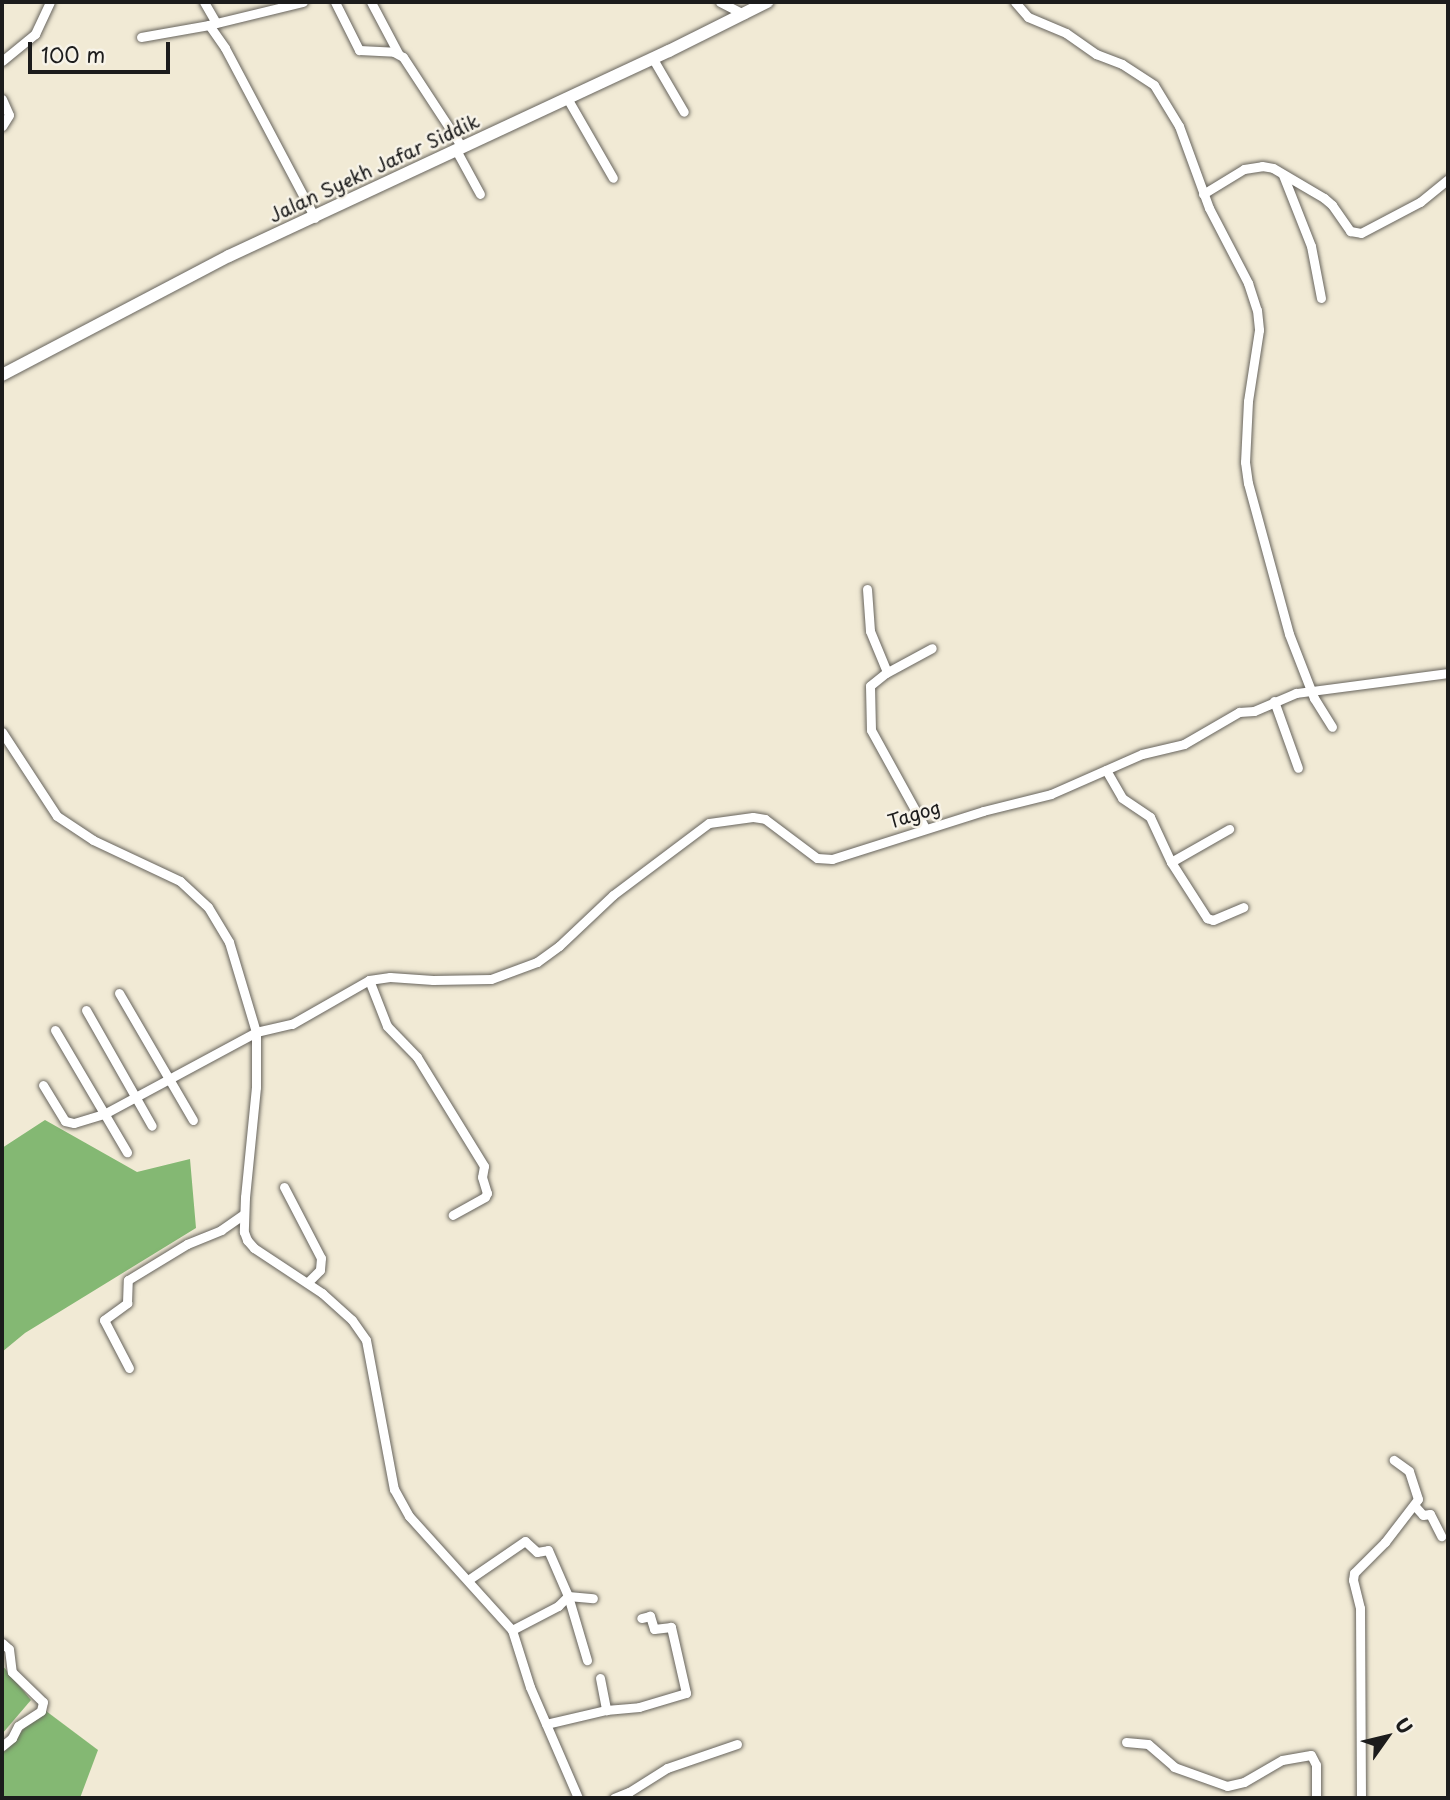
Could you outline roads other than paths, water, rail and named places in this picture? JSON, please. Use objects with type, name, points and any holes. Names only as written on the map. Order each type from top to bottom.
[{"type":"main road","name":"Jalan Syekh Jafar Siddik","points":[[2,375],[202,270],[653,59],[767,2]]},
{"type":"street","points":[[2,61],[35,34],[50,2]]},
{"type":"street","points":[[204,2],[212,24],[315,218]]},
{"type":"street","points":[[141,37],[212,24],[303,2]]},
{"type":"street","points":[[335,2],[359,50],[398,53]]},
{"type":"street","points":[[371,2],[398,53],[405,60],[459,148],[480,194]]},
{"type":"street","points":[[720,2],[744,14]]},
{"type":"street","points":[[1015,2],[1028,17],[1066,33],[1097,54],[1122,64],[1154,85],[1179,126],[1203,194],[1248,283],[1257,310],[1258,348],[1248,401],[1245,462],[1289,634],[1310,691],[1332,727]]},
{"type":"street","points":[[653,59],[684,112]]},
{"type":"street","points":[[2,99],[9,115],[2,126]]},
{"type":"street","points":[[567,99],[613,178]]},
{"type":"street","points":[[1203,194],[1244,169],[1262,166],[1283,175],[1332,205],[1346,226],[1355,233],[1373,229],[1420,202],[1448,179]]},
{"type":"street","points":[[1283,175],[1311,246],[1321,298]]},
{"type":"street","points":[[867,589],[870,631],[886,673]]},
{"type":"street","points":[[925,828],[871,730],[870,686],[886,673],[892,673],[932,648]]},
{"type":"street","name":"Tagog","points":[[369,980],[390,977],[433,980],[491,979],[537,962],[559,946],[613,895],[709,823],[752,817],[765,819],[817,858],[825,859],[1051,793],[1142,754],[1184,744],[1239,712],[1254,711],[1275,701],[1310,691],[1448,673]]},
{"type":"street","points":[[1275,701],[1298,768]]},
{"type":"street","points":[[2,732],[50,807],[67,824],[180,881],[208,907],[229,942],[256,1032],[256,1087],[244,1232],[254,1248],[308,1282],[344,1311],[366,1340],[394,1489],[409,1516],[513,1630],[530,1687],[578,1798]]},
{"type":"street","points":[[1106,770],[1122,798],[1150,817],[1171,862],[1210,920],[1243,907]]},
{"type":"street","points":[[1171,862],[1229,829]]},
{"type":"street","points":[[43,1085],[65,1121],[74,1123],[104,1114],[256,1032],[292,1024],[369,980],[387,1026],[417,1057],[484,1166],[482,1177],[487,1193],[485,1198],[453,1215]]},
{"type":"street","points":[[119,993],[193,1120]]},
{"type":"street","points":[[86,1010],[152,1126]]},
{"type":"street","points":[[55,1030],[127,1152]]},
{"type":"street","points":[[284,1187],[321,1258],[320,1270],[308,1282]]},
{"type":"street","points":[[129,1368],[104,1320],[127,1303],[128,1280],[187,1244],[221,1230],[244,1214]]},
{"type":"street","points":[[1361,1798],[1360,1608],[1354,1573],[1385,1542],[1419,1496],[1412,1476],[1394,1460]]},
{"type":"street","points":[[1414,1505],[1423,1515],[1430,1514],[1441,1536]]},
{"type":"street","points":[[468,1580],[528,1541],[537,1552],[548,1550],[568,1597],[587,1660]]},
{"type":"street","points":[[513,1630],[558,1606],[568,1597],[593,1598]]},
{"type":"street","points":[[546,1724],[606,1710],[628,1710],[686,1693],[671,1627],[654,1629],[650,1616],[641,1618]]},
{"type":"street","points":[[2,1643],[9,1649],[12,1672],[43,1702],[41,1711],[18,1726],[12,1738],[2,1746]]},
{"type":"street","points":[[600,1678],[606,1710]]},
{"type":"street","points":[[1126,1742],[1148,1744],[1174,1768],[1227,1786],[1244,1782],[1282,1760],[1311,1755],[1316,1765],[1316,1798]]},
{"type":"street","points":[[614,1798],[629,1792],[667,1768],[737,1744]]}]
